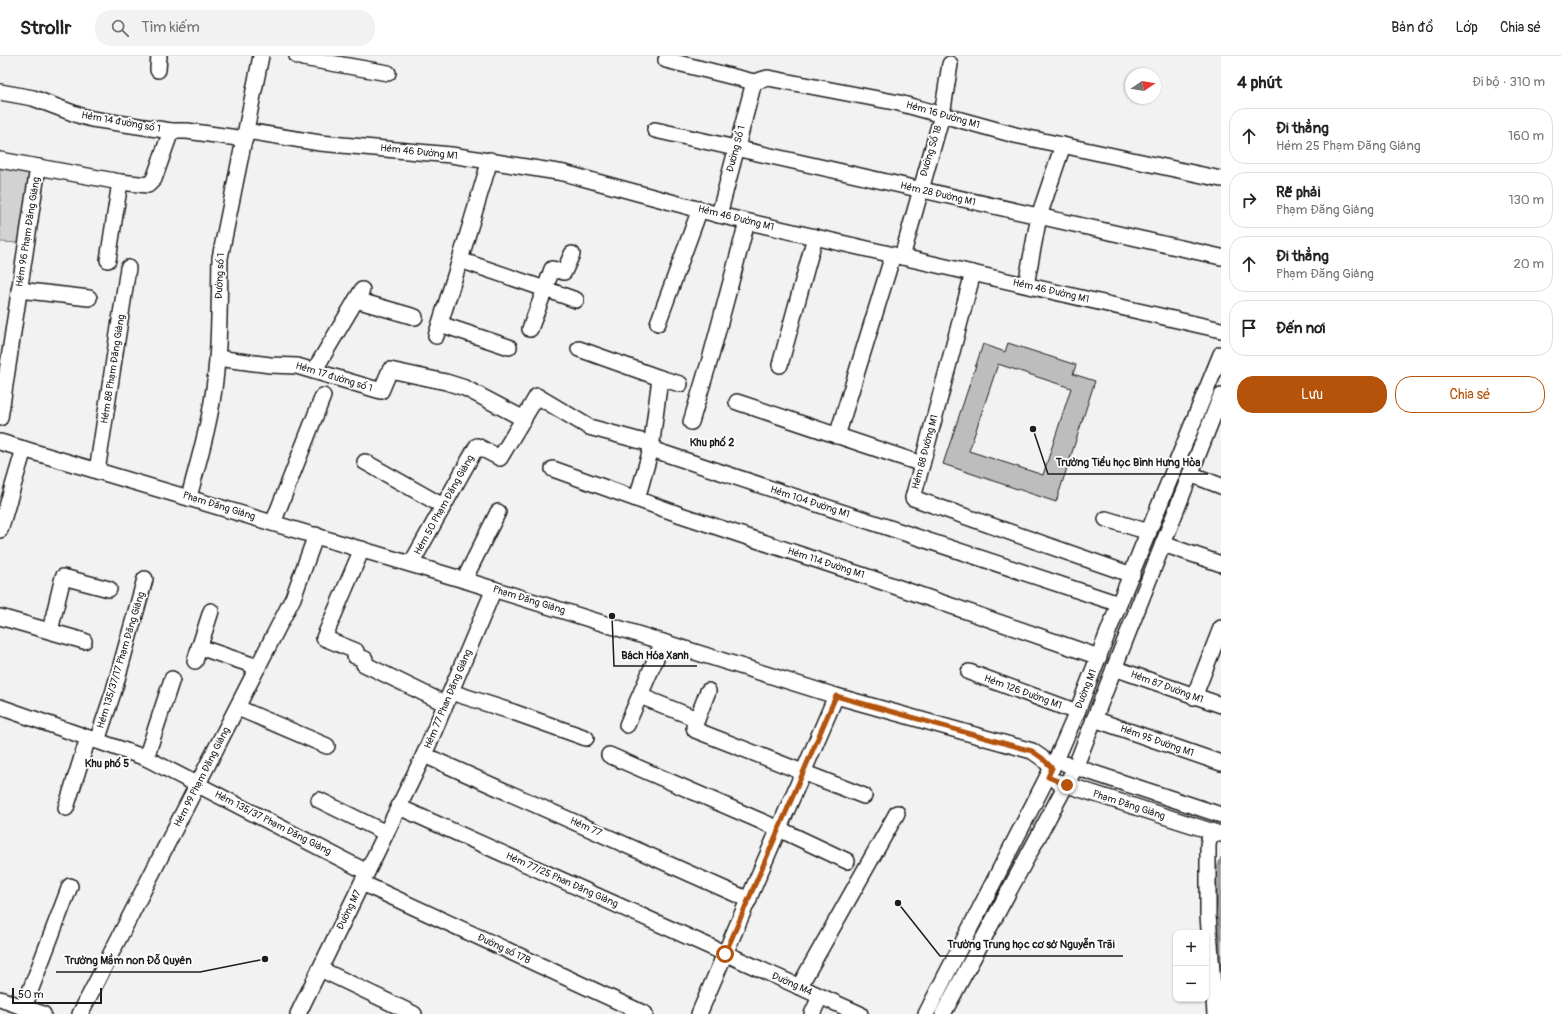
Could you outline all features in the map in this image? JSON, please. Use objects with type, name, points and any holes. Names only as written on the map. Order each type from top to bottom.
[{"type":"street","name":"Đường số 1","points":[[189,498],[208,424],[212,402],[217,358],[220,258],[261,56]]},
{"type":"street","points":[[297,56],[388,73]]},
{"type":"street","name":"Hẻm 16 Đường M1","points":[[666,60],[754,82],[768,78],[899,103],[1014,135],[1221,179]]},
{"type":"street","name":"Đướng Sồ 18","points":[[837,436],[920,190],[942,115],[950,64]]},
{"type":"street","name":"Đướng Sồ 1","points":[[719,215],[754,82]]},
{"type":"street","name":"Hẻm 14 đường số 1","points":[[0,92],[33,98],[81,116],[172,132],[187,131],[246,135]]},
{"type":"street","name":"Hẻm 28 Đường M1","points":[[655,130],[1221,257]]},
{"type":"street","name":"Hẻm 96 Phạm Đăng Giảng","points":[[0,418],[38,167],[120,182],[145,185],[150,184],[154,179],[172,132]]},
{"type":"street","name":"Hẻm 46 Đường M1","points":[[246,135],[425,152],[490,160],[583,177],[747,222],[1221,330]]},
{"type":"street","points":[[1026,285],[1039,216],[1063,145]]},
{"type":"street","points":[[0,160],[38,167]]},
{"type":"street","points":[[490,160],[438,330],[509,347]]},
{"type":"street","points":[[108,260],[120,182]]},
{"type":"street","points":[[658,323],[700,209]]},
{"type":"street","points":[[691,422],[713,348],[747,222]]},
{"type":"street","points":[[780,365],[815,237]]},
{"type":"street","points":[[530,329],[552,269],[564,272],[572,254]]},
{"type":"street","points":[[460,260],[576,300]]},
{"type":"street","name":"Hẻm 88 Phạm Đăng Giảng","points":[[97,470],[128,268]]},
{"type":"street","name":"Hẻm 88 Đường M1","points":[[973,273],[913,498],[1132,575]]},
{"type":"street","points":[[19,290],[89,298]]},
{"type":"street","points":[[314,371],[359,295],[415,317]]},
{"type":"street","points":[[579,349],[680,384]]},
{"type":"street","name":"Đường M1","points":[[926,1014],[1052,768],[1077,712],[1119,604],[1221,354]]},
{"type":"street","name":"Hẻm 17 đường số 1","points":[[217,358],[270,365],[291,364],[381,391],[390,370],[446,382],[465,388],[524,419]]},
{"type":"street","points":[[636,499],[651,446],[660,378]]},
{"type":"street","points":[[273,522],[323,396]]},
{"type":"street","name":"Hẻm 104 Đường M1","points":[[524,419],[536,396],[589,427],[651,446],[1119,604]]},
{"type":"street","points":[[738,402],[922,464]]},
{"type":"street","name":"Đường M1","points":[[943,1014],[1075,768],[1190,474],[1220,403]]},
{"type":"street","name":"Hẻm 50 Phạm Đăng Giảng","points":[[411,564],[477,446],[500,458],[524,419]]},
{"type":"street","name":"Phạm Đăng Giảng","points":[[0,442],[494,589],[836,696],[1032,751],[1042,758],[1067,785],[1216,833]]},
{"type":"street","points":[[0,530],[24,449]]},
{"type":"street","points":[[365,462],[444,506]]},
{"type":"street","name":"Hẻm 114 Đường M1","points":[[553,469],[636,499],[1099,657]]},
{"type":"street","points":[[1190,474],[1221,486]]},
{"type":"street","points":[[464,580],[498,512]]},
{"type":"street","points":[[1106,519],[1149,532]]},
{"type":"street","name":"Hẻm 99 Phạm Đăng Giảng","points":[[80,1014],[293,598],[316,535]]},
{"type":"street","points":[[1163,544],[1221,564]]},
{"type":"street","points":[[362,549],[324,638],[356,651],[355,656],[365,659],[364,664],[448,698],[513,712],[586,738]]},
{"type":"street","points":[[50,631],[63,577],[109,589]]},
{"type":"street","name":"Hẻm 135/37/17 Phạm Đăng Giảng","points":[[66,808],[92,740],[114,690],[145,579]]},
{"type":"street","name":"Hẻm 77 Phan Đăng Giảng","points":[[399,807],[424,755],[494,589]]},
{"type":"street","points":[[211,611],[197,654],[258,667]]},
{"type":"street","points":[[0,617],[84,641]]},
{"type":"street","points":[[1194,697],[1221,628]]},
{"type":"street","points":[[627,725],[663,642]]},
{"type":"street","name":"Hẻm 87 Đường M1","points":[[1114,668],[1194,697],[1221,705]]},
{"type":"street","name":"Hẻm 126 Đường M1","points":[[969,672],[1077,712]]},
{"type":"street","points":[[146,758],[172,680]]},
{"type":"street","points":[[708,691],[694,727],[695,730],[864,796]]},
{"type":"street","points":[[640,696],[697,719]]},
{"type":"street","points":[[699,1014],[836,696]]},
{"type":"street","name":"Hẻm 135/37 Phạm Đăng Giảng","points":[[0,707],[146,758],[198,784],[365,878]]},
{"type":"street","points":[[238,708],[327,746]]},
{"type":"street","name":"Hẻm 95 Đường M1","points":[[1094,719],[1221,763]]},
{"type":"street","name":"Hẻm 77","points":[[424,755],[749,900]]},
{"type":"street","points":[[609,755],[779,829],[847,861]]},
{"type":"street","name":"Phạm Đăng Giảng","points":[[1052,768],[1075,768],[1219,810]]},
{"type":"street","points":[[319,800],[386,833]]},
{"type":"street","name":"Đường M7","points":[[298,1014],[399,807]]},
{"type":"street","name":"Hẻm 77/25 Phan Đăng Giảng","points":[[399,807],[725,954]]},
{"type":"street","points":[[799,987],[896,813]]},
{"type":"street","points":[[1215,1014],[1208,915],[1208,845],[1216,833]]},
{"type":"street","name":"Đường số 17B","points":[[365,878],[645,1014]]},
{"type":"street","points":[[24,1007],[70,886]]},
{"type":"street","name":"Đường M4","points":[[725,954],[860,1014]]},
{"type":"street","points":[[320,969],[414,1014]]},
{"type":"street","points":[[812,1014],[820,996]]},
{"type":"street","points":[[0,999],[43,1014]]},
{"type":"shaded area","points":[[0,165],[31,170],[20,243],[0,242]]},
{"type":"shaded area","points":[[1221,857],[1221,974],[1216,872]]},
{"type":"building","points":[[1008,343],[1076,365],[1073,374],[1095,381],[1056,502],[943,464],[983,344],[1005,352]],"holes":[[[998,364],[1071,388],[1043,475],[969,451]]]},
{"type":"place","name":"Trường Tiểu học Bình Hưng Hòa","points":[[1033,429]]},
{"type":"place","name":"Bách Hóa Xanh","points":[[612,616]]},
{"type":"place","name":"Trường Trung học cơ sở Nguyễn Trãi","points":[[898,903]]},
{"type":"place","name":"Trường Mầm non Đỗ Quyên","points":[[265,959]]},
{"type":"district","name":"Khu phố 2","points":[[712,442]]},
{"type":"district","name":"Khu phố 5","points":[[107,763]]},
{"type":"route","points":[[725,954],[836,696],[1032,751],[1052,768],[1048,777],[1067,785]]}]
